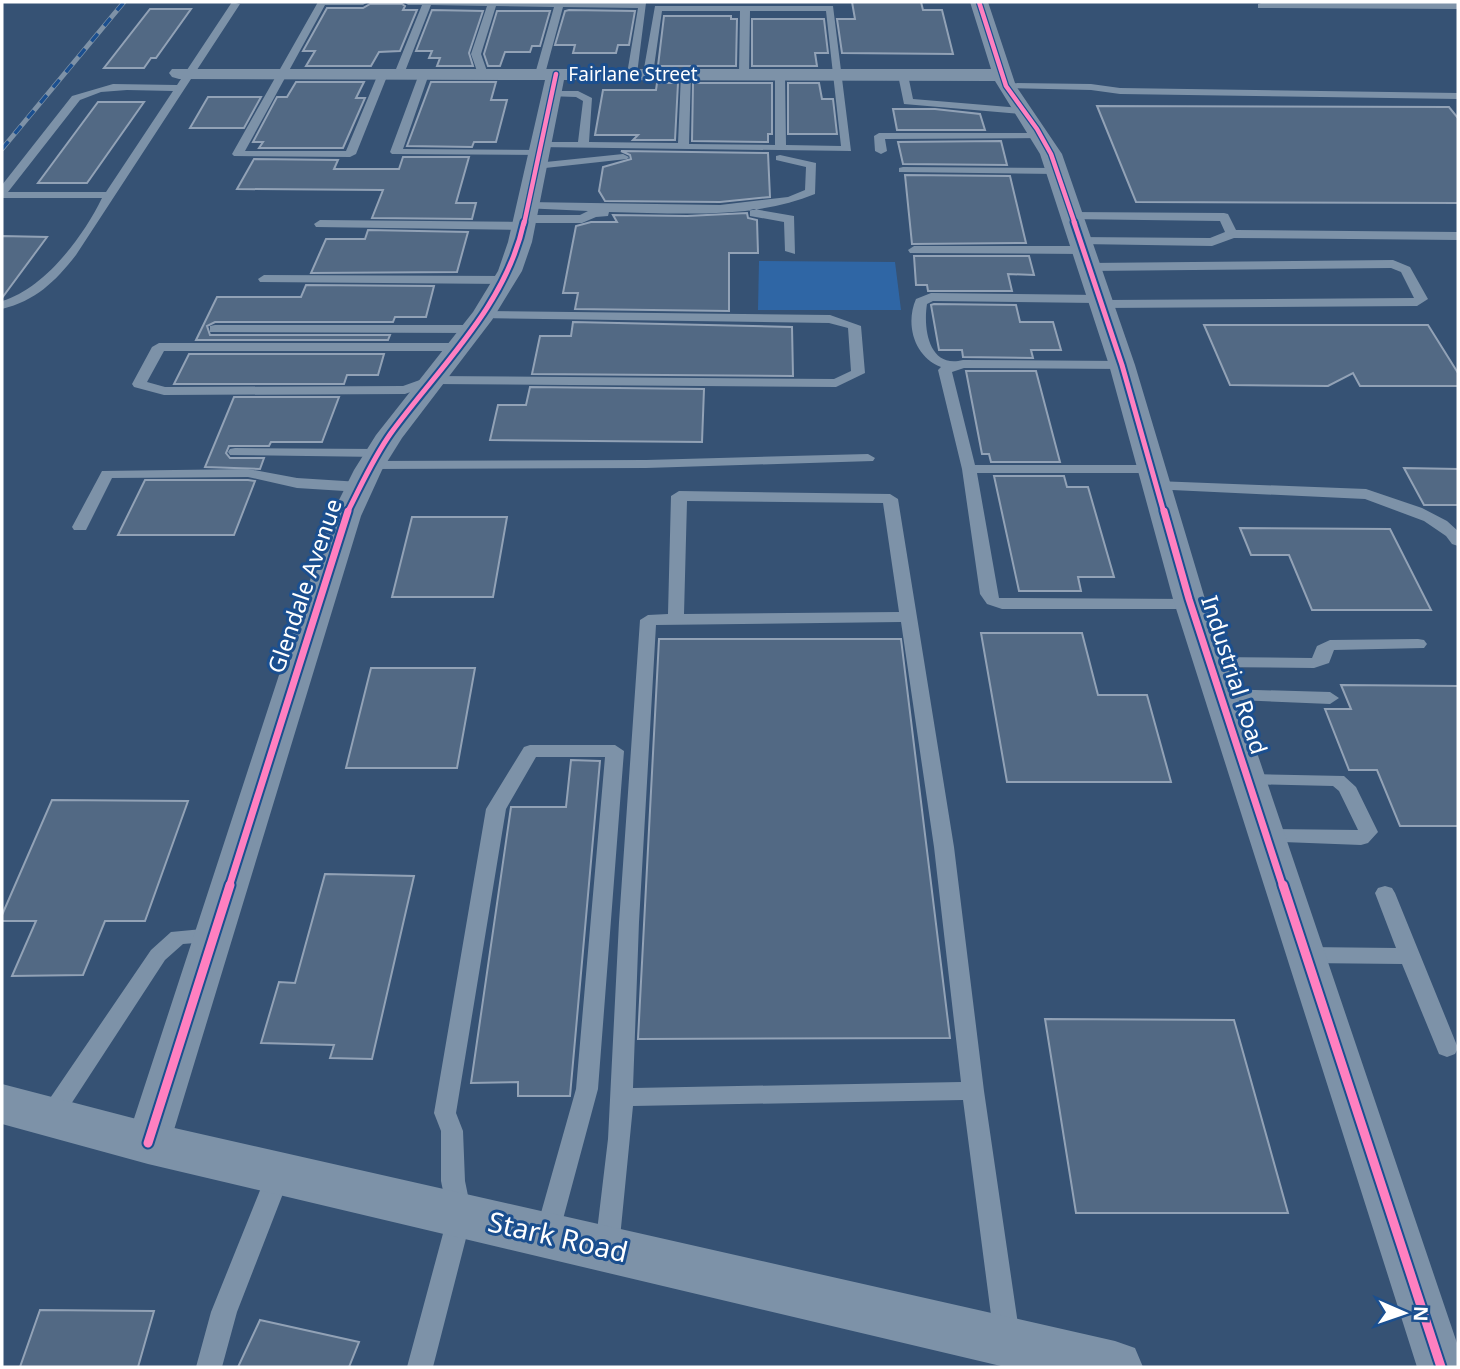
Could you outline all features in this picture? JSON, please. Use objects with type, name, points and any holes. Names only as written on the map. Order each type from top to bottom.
[{"type":"street","name":"Industrial Road","points":[[979,2],[1004,80],[1022,111],[1042,136],[1072,216],[1122,365],[1209,662],[1441,1367]]},
{"type":"street","name":"Fairlane Street","points":[[184,78],[283,74],[483,74],[549,81],[640,74],[744,74],[902,75],[1004,80]]},
{"type":"street","name":"Glendale Avenue","points":[[148,1143],[336,544],[370,468],[431,380],[471,331],[505,280],[525,217],[539,154],[549,81]]},
{"type":"street","name":"Stark Road","points":[[2,1104],[148,1143],[607,1248],[1007,1342],[1089,1364]]},
{"type":"lane","points":[[363,2],[322,2],[239,154],[350,154],[427,4]]},
{"type":"lane","points":[[408,2],[643,5],[640,74]]},
{"type":"lane","points":[[2,305],[28,295],[49,281],[103,208],[184,78],[235,4]]},
{"type":"lane","points":[[483,74],[476,54],[492,4]]},
{"type":"lane","points":[[559,4],[549,81],[587,100],[583,145]]},
{"type":"lane","points":[[539,154],[583,145],[847,149],[830,5],[658,8],[640,74]]},
{"type":"lane","points":[[1261,6],[1458,6]]},
{"type":"lane","points":[[744,74],[745,8]]},
{"type":"lane","points":[[320,224],[722,208],[780,204],[803,198],[811,192],[812,165],[779,158],[396,152],[424,74]]},
{"type":"lane","points":[[683,147],[686,74]]},
{"type":"lane","points":[[780,75],[782,149]]},
{"type":"lane","points":[[902,75],[908,102],[1022,111]]},
{"type":"lane","points":[[2,194],[76,98],[89,91],[184,78]]},
{"type":"lane","points":[[1004,80],[1120,91],[1458,96]]},
{"type":"lane","points":[[881,151],[879,136],[1042,136]]},
{"type":"lane","points":[[903,170],[1056,171]]},
{"type":"lane","points":[[2,194],[109,195]]},
{"type":"lane","points":[[525,217],[582,219],[594,213],[757,213],[790,219],[790,251]]},
{"type":"lane","points":[[1072,216],[1224,217],[1232,234]]},
{"type":"lane","points":[[1084,252],[1212,242],[1232,234],[1458,236]]},
{"type":"lane","points":[[914,250],[1084,252],[1393,264],[1406,270],[1422,299],[1417,302],[1100,302],[931,297],[921,302],[918,312],[925,351],[932,358],[951,366],[1122,365]]},
{"type":"lane","points":[[264,279],[505,280]]},
{"type":"lane","points":[[830,319],[854,326],[858,373],[836,383],[431,380],[405,390],[164,391],[139,384],[159,347],[471,331],[830,319]]},
{"type":"lane","points":[[215,329],[471,331]]},
{"type":"lane","points":[[951,366],[945,370],[969,469],[988,594],[993,601],[1016,605],[1191,604]]},
{"type":"lane","points":[[236,452],[370,468],[868,458]]},
{"type":"lane","points":[[80,527],[107,474],[248,473],[297,484],[370,468]]},
{"type":"lane","points":[[969,469],[1154,477],[1366,494],[1394,502],[1443,525],[1454,533],[1458,541]]},
{"type":"lane","points":[[676,620],[680,496],[890,499],[944,847],[1007,1342]]},
{"type":"lane","points":[[607,1248],[620,1139],[629,922],[648,621],[909,617]]},
{"type":"lane","points":[[1209,662],[1314,663],[1323,659],[1323,650],[1330,645],[1418,644]]},
{"type":"lane","points":[[1221,695],[1330,698]]},
{"type":"lane","points":[[420,1367],[460,1215],[453,1181],[452,1131],[445,1112],[496,809],[530,751],[615,751],[586,1089],[547,1235]]},
{"type":"lane","points":[[1248,780],[1337,780],[1347,787],[1368,832],[1361,838],[1267,836]]},
{"type":"lane","points":[[1385,893],[1447,1048]]},
{"type":"lane","points":[[50,1117],[164,949],[178,937],[213,936]]},
{"type":"lane","points":[[1307,955],[1409,956]]},
{"type":"lane","points":[[622,1097],[973,1091]]},
{"type":"lane","points":[[209,1367],[224,1312],[279,1173]]},
{"type":"shaded area","points":[[759,261],[895,262],[901,310],[758,310]]},
{"type":"building","points":[[852,2],[921,2],[923,10],[942,10],[953,54],[842,53],[837,19],[855,19]]},
{"type":"building","points":[[370,4],[402,4],[405,6],[403,10],[417,10],[400,51],[379,52],[371,66],[306,66],[315,51],[303,51],[327,8],[363,8]]},
{"type":"building","points":[[150,9],[191,9],[156,58],[151,58],[144,68],[104,68]]},
{"type":"building","points":[[432,10],[483,11],[469,53],[473,66],[437,66],[440,58],[429,58],[432,51],[416,51]]},
{"type":"building","points":[[497,11],[550,11],[540,46],[532,46],[530,52],[505,52],[500,66],[488,66],[484,54]]},
{"type":"building","points":[[565,11],[635,11],[629,45],[618,45],[616,53],[573,53],[575,45],[555,45]]},
{"type":"building","points":[[664,16],[731,16],[731,19],[737,19],[736,66],[658,66]]},
{"type":"building","points":[[752,19],[824,19],[828,53],[815,53],[817,66],[752,66]]},
{"type":"building","points":[[296,82],[364,82],[356,98],[365,98],[343,148],[259,148],[263,142],[253,142],[277,97],[287,97]]},
{"type":"building","points":[[431,82],[496,82],[491,100],[507,100],[496,142],[474,142],[472,147],[407,146]]},
{"type":"building","points":[[657,83],[678,83],[675,140],[633,140],[638,135],[595,135],[603,90],[656,90]]},
{"type":"building","points":[[693,83],[772,83],[772,134],[768,134],[768,142],[692,141]]},
{"type":"building","points":[[788,83],[819,83],[822,99],[833,99],[837,134],[788,134]]},
{"type":"building","points":[[208,97],[261,97],[244,128],[190,128]]},
{"type":"building","points":[[98,102],[144,102],[87,183],[38,183]]},
{"type":"building","points":[[1097,106],[1449,107],[1458,118],[1458,203],[1136,202]]},
{"type":"building","points":[[893,109],[935,109],[980,114],[985,130],[897,130]]},
{"type":"building","points":[[1001,141],[1007,165],[903,164],[898,142]]},
{"type":"building","points":[[621,151],[768,153],[770,197],[720,202],[605,201],[599,191],[603,167],[631,159],[630,155]]},
{"type":"building","points":[[403,157],[469,157],[456,203],[476,203],[472,219],[372,218],[383,190],[237,189],[254,159],[338,160],[334,169],[399,169]]},
{"type":"building","points":[[905,175],[1010,176],[1026,243],[912,244]]},
{"type":"building","points":[[747,213],[748,218],[757,220],[758,253],[729,253],[729,311],[575,309],[578,293],[563,293],[576,226],[591,222],[617,222],[613,215],[687,216]]},
{"type":"building","points":[[368,230],[468,232],[457,272],[311,273],[326,239],[365,239]]},
{"type":"building","points":[[2,236],[47,237],[2,298]]},
{"type":"building","points":[[914,256],[1029,256],[1034,275],[1008,274],[1012,291],[928,291],[927,285],[916,285]]},
{"type":"building","points":[[306,285],[434,286],[426,317],[395,317],[393,322],[215,322],[207,326],[210,335],[390,335],[388,340],[196,340],[217,297],[301,297]]},
{"type":"building","points":[[931,305],[1016,305],[1020,322],[1053,322],[1061,350],[1031,350],[1033,358],[963,357],[962,350],[939,350]]},
{"type":"building","points":[[573,322],[792,327],[793,376],[532,374],[540,336],[571,336]]},
{"type":"building","points":[[1204,325],[1428,325],[1458,373],[1458,386],[1360,386],[1353,373],[1328,386],[1230,385]]},
{"type":"building","points":[[189,354],[384,354],[378,375],[347,375],[344,384],[174,384]]},
{"type":"building","points":[[966,371],[1036,371],[1060,462],[991,462],[989,454],[982,454]]},
{"type":"building","points":[[530,387],[704,389],[702,442],[490,440],[498,405],[526,405]]},
{"type":"building","points":[[234,397],[339,397],[322,442],[271,442],[269,446],[229,446],[226,453],[230,458],[264,458],[260,469],[205,467]]},
{"type":"building","points":[[1404,468],[1458,469],[1458,505],[1424,505]]},
{"type":"building","points":[[994,476],[1064,476],[1067,487],[1088,487],[1114,577],[1078,577],[1081,591],[1019,591]]},
{"type":"building","points":[[145,480],[255,481],[234,535],[118,535]]},
{"type":"building","points":[[412,517],[507,517],[493,597],[392,597]]},
{"type":"building","points":[[1240,528],[1390,529],[1431,610],[1312,610],[1289,555],[1251,555]]},
{"type":"building","points":[[981,633],[1082,633],[1098,695],[1147,695],[1171,782],[1007,782]]},
{"type":"building","points":[[659,639],[901,639],[950,1038],[638,1039]]},
{"type":"building","points":[[371,668],[475,668],[457,768],[346,768]]},
{"type":"building","points":[[1341,685],[1458,686],[1458,826],[1400,826],[1377,770],[1349,770],[1325,709],[1351,709]]},
{"type":"building","points":[[571,760],[600,761],[570,1096],[518,1096],[518,1082],[471,1083],[511,807],[566,807]]},
{"type":"building","points":[[52,800],[188,801],[145,921],[105,921],[83,975],[12,976],[36,921],[2,921],[2,915]]},
{"type":"building","points":[[325,874],[414,876],[372,1059],[330,1058],[334,1045],[261,1043],[279,982],[295,983]]},
{"type":"building","points":[[1045,1019],[1234,1020],[1288,1213],[1076,1213]]},
{"type":"building","points":[[40,1310],[154,1311],[138,1367],[20,1367]]},
{"type":"building","points":[[260,1320],[359,1342],[349,1367],[238,1367]]},
{"type":"railway","points":[[2,149],[124,2]]},
{"type":"cycle path","points":[[979,2],[1006,86],[1037,129],[1051,154],[1122,365],[1189,599],[1441,1367]]},
{"type":"cycle path","points":[[148,1143],[346,516],[368,470],[390,435],[483,315],[510,271],[520,242],[556,74]]}]
